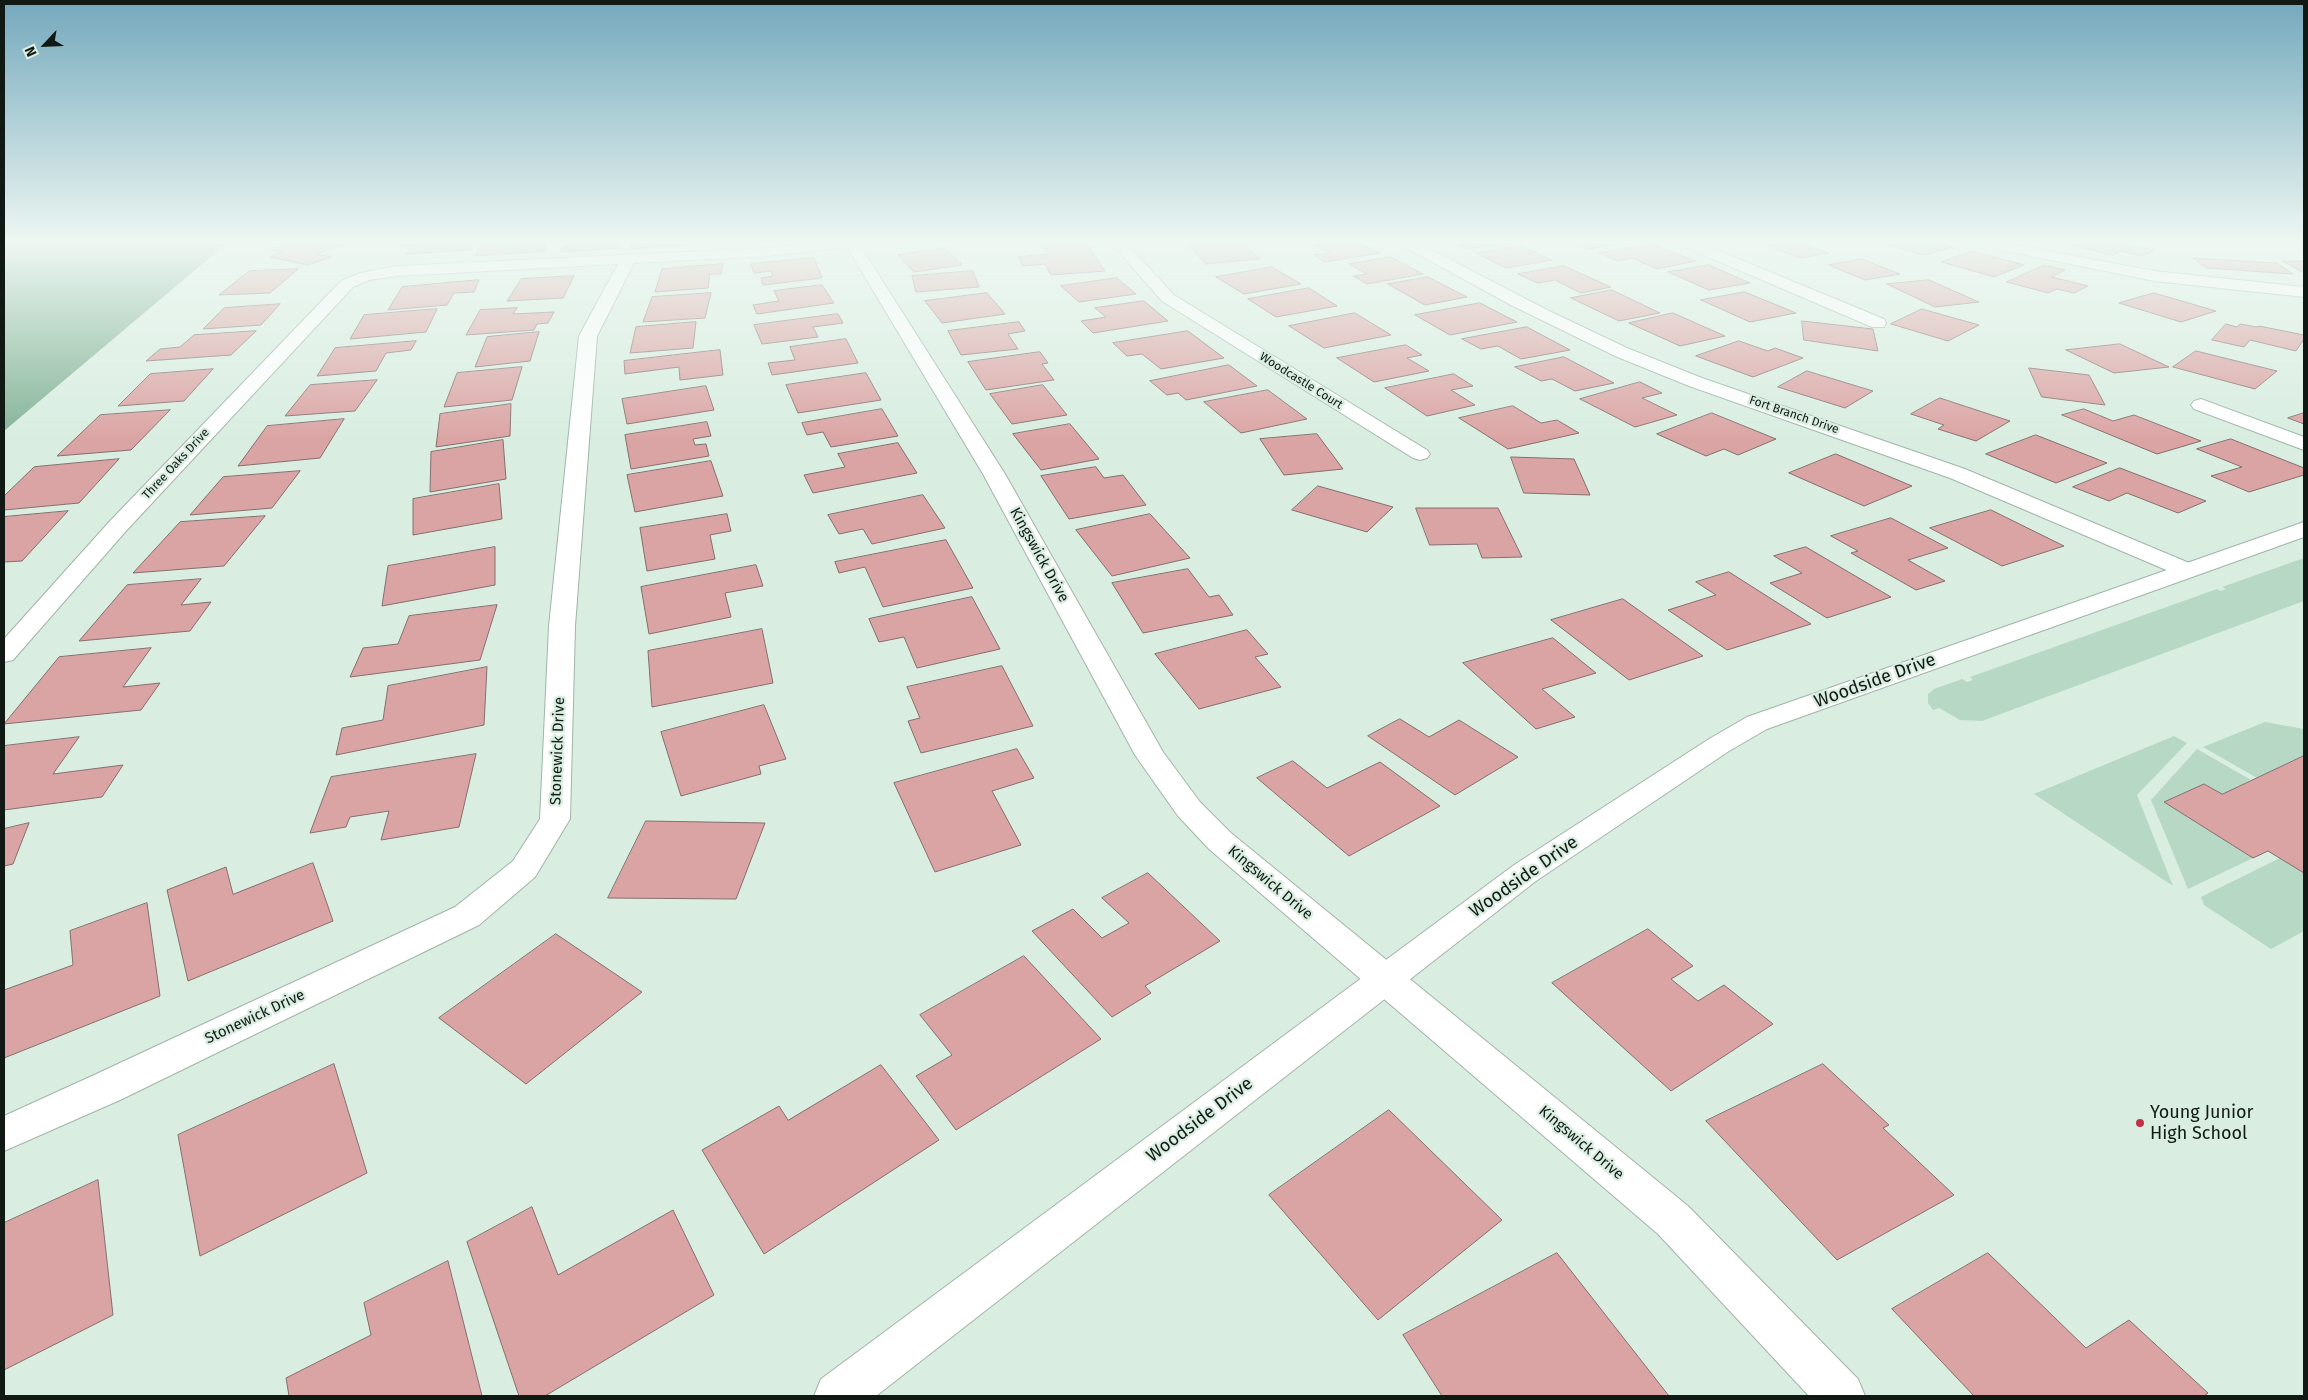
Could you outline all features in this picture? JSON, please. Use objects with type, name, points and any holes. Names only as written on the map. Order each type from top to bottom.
[{"type":"street","name":"Three Oaks Drive","points":[[4,654],[118,526],[323,309]]},
{"type":"street","name":"Stonewick Drive","points":[[4,1134],[106,1088],[466,916],[524,869],[555,819],[562,626],[588,336],[602,309]]},
{"type":"street","name":"Kingswick Drive","points":[[892,309],[994,474],[1150,755],[1189,809],[1220,841],[1673,1220],[1841,1396]]},
{"type":"street","name":"Woodcastle Court","points":[[1186,309],[1420,454]]},
{"type":"street","name":"Fort Branch Drive","points":[[1535,309],[1621,352],[1694,380],[1925,461],[2044,508],[2186,570]]},
{"type":"street","points":[[1847,309],[1878,322]]},
{"type":"street","points":[[2201,405],[2304,444]]},
{"type":"street","name":"Woodside Drive","points":[[838,1396],[1525,873],[1719,745],[1758,723],[2304,529]]},
{"type":"green space","points":[[4,309],[148,309],[4,431]]},
{"type":"green space","points":[[2304,558],[2304,601],[1982,721],[1960,720],[1939,708],[1933,710],[1928,703],[1928,694],[1934,689],[1962,679],[1967,682],[1973,680],[1970,677],[2217,589],[2221,591],[2226,589],[2222,587]]},
{"type":"green space","points":[[2265,722],[2304,729],[2304,756],[2257,778],[2203,747]]},
{"type":"green space","points":[[2174,736],[2187,743],[2137,795],[2173,886],[2034,794]]},
{"type":"green space","points":[[2197,749],[2251,780],[2222,794],[2204,784],[2164,802],[2253,858],[2188,889],[2151,800]]},
{"type":"green space","points":[[2280,858],[2304,873],[2304,931],[2271,949],[2204,905],[2201,897]]},
{"type":"building","points":[[223,309],[275,309],[261,325],[203,329]]},
{"type":"building","points":[[437,309],[426,332],[350,339],[364,315]]},
{"type":"building","points":[[516,309],[513,314],[554,312],[548,323],[537,324],[534,330],[466,335],[480,310]]},
{"type":"building","points":[[648,309],[707,309],[705,318],[643,322]]},
{"type":"building","points":[[755,309],[790,309],[757,314]]},
{"type":"building","points":[[931,309],[1001,309],[1005,314],[942,323]]},
{"type":"building","points":[[1097,309],[1154,309],[1168,321],[1093,333],[1081,321],[1106,317]]},
{"type":"building","points":[[1264,309],[1319,309],[1276,317]]},
{"type":"building","points":[[1446,309],[1492,309],[1517,322],[1450,335],[1415,315]]},
{"type":"building","points":[[1595,309],[1652,309],[1660,313],[1619,321]]},
{"type":"building","points":[[1722,309],[1787,309],[1796,313],[1750,322]]},
{"type":"building","points":[[1923,309],[1979,325],[1948,341],[1891,324]]},
{"type":"building","points":[[2140,309],[2210,309],[2216,311],[2181,322]]},
{"type":"building","points":[[1355,313],[1391,335],[1324,348],[1289,326]]},
{"type":"building","points":[[1673,313],[1725,336],[1680,346],[1629,323]]},
{"type":"building","points":[[838,314],[843,323],[813,327],[818,337],[762,344],[754,325]]},
{"type":"building","points":[[1802,321],[1873,329],[1878,351],[1804,340]]},
{"type":"building","points":[[696,322],[693,348],[630,353],[636,327]]},
{"type":"building","points":[[1019,322],[1025,331],[1008,334],[1018,349],[961,355],[948,331]]},
{"type":"building","points":[[2226,324],[2237,327],[2240,324],[2259,326],[2304,335],[2304,339],[2296,351],[2250,340],[2244,347],[2212,340]]},
{"type":"building","points":[[1527,327],[1570,350],[1521,359],[1498,346],[1481,349],[1462,339]]},
{"type":"building","points":[[256,331],[231,355],[146,361],[160,349],[180,347],[194,335]]},
{"type":"building","points":[[1188,331],[1224,358],[1161,369],[1142,354],[1127,356],[1113,343]]},
{"type":"building","points":[[539,332],[530,361],[475,367],[487,337]]},
{"type":"building","points":[[846,339],[858,363],[772,375],[768,363],[795,360],[790,347]]},
{"type":"building","points":[[416,341],[411,350],[386,353],[376,371],[317,376],[335,348]]},
{"type":"building","points":[[1739,341],[1768,351],[1775,348],[1803,358],[1753,377],[1696,356]]},
{"type":"building","points":[[2120,344],[2169,367],[2114,373],[2066,350]]},
{"type":"building","points":[[1406,345],[1422,355],[1407,358],[1429,371],[1374,382],[1337,358]]},
{"type":"building","points":[[720,350],[723,375],[680,380],[679,367],[625,374],[624,361]]},
{"type":"building","points":[[2196,351],[2277,371],[2255,389],[2173,367]]},
{"type":"building","points":[[1040,352],[1048,363],[1042,364],[1054,380],[986,390],[968,362]]},
{"type":"building","points":[[1564,357],[1614,383],[1575,391],[1552,379],[1541,381],[1515,367]]},
{"type":"building","points":[[1229,365],[1257,386],[1186,400],[1178,393],[1167,395],[1150,381]]},
{"type":"building","points":[[522,367],[512,400],[444,407],[457,373]]},
{"type":"building","points":[[2029,368],[2089,375],[2105,405],[2042,397]]},
{"type":"building","points":[[213,369],[184,401],[118,406],[150,374]]},
{"type":"building","points":[[1807,371],[1873,391],[1845,408],[1778,387]]},
{"type":"building","points":[[866,373],[881,400],[798,413],[786,385]]},
{"type":"building","points":[[1454,374],[1473,386],[1451,390],[1475,405],[1427,416],[1385,388]]},
{"type":"building","points":[[377,380],[355,411],[285,416],[310,385]]},
{"type":"building","points":[[1640,382],[1662,393],[1642,398],[1677,415],[1635,427],[1580,399]]},
{"type":"building","points":[[1043,385],[1067,415],[1012,424],[990,394]]},
{"type":"building","points":[[706,386],[714,410],[627,424],[622,399]]},
{"type":"building","points":[[1268,390],[1307,419],[1241,433],[1204,402]]},
{"type":"building","points":[[1940,398],[2010,421],[1976,441],[1938,429],[1944,425],[1911,414]]},
{"type":"building","points":[[511,404],[510,436],[436,447],[440,414]]},
{"type":"building","points":[[1513,406],[1541,423],[1557,420],[1579,433],[1508,449],[1459,418]]},
{"type":"building","points":[[882,409],[898,436],[831,447],[823,432],[807,435],[802,423]]},
{"type":"building","points":[[2084,409],[2113,421],[2134,415],[2201,441],[2157,454],[2062,415]]},
{"type":"building","points":[[170,410],[131,450],[57,456],[100,415]]},
{"type":"building","points":[[1712,413],[1776,439],[1738,455],[1724,449],[1706,456],[1657,434]]},
{"type":"building","points":[[2304,413],[2304,424],[2288,418]]},
{"type":"building","points":[[344,419],[320,458],[238,466],[267,426]]},
{"type":"building","points":[[707,422],[711,436],[693,439],[695,445],[706,444],[709,456],[631,469],[625,435]]},
{"type":"building","points":[[1070,424],[1099,459],[1041,470],[1013,434]]},
{"type":"building","points":[[1317,434],[1343,469],[1284,475],[1260,439]]},
{"type":"building","points":[[2036,435],[2107,463],[2056,483],[1986,454]]},
{"type":"building","points":[[2231,439],[2304,468],[2304,475],[2249,492],[2211,476],[2242,467],[2197,449]]},
{"type":"building","points":[[503,440],[506,479],[430,492],[431,452]]},
{"type":"building","points":[[898,443],[917,473],[813,493],[804,475],[845,467],[838,454]]},
{"type":"building","points":[[1836,454],[1912,486],[1864,506],[1789,473]]},
{"type":"building","points":[[1511,457],[1574,459],[1590,495],[1524,493]]},
{"type":"building","points":[[119,459],[79,503],[4,510],[4,496],[34,467]]},
{"type":"building","points":[[711,461],[723,496],[635,512],[627,475]]},
{"type":"building","points":[[1096,467],[1104,478],[1123,475],[1146,505],[1069,519],[1041,476]]},
{"type":"building","points":[[2120,468],[2206,501],[2178,513],[2127,493],[2109,501],[2073,487]]},
{"type":"building","points":[[300,471],[272,508],[190,515],[223,477]]},
{"type":"building","points":[[499,484],[502,519],[413,535],[413,499]]},
{"type":"building","points":[[1318,486],[1393,507],[1367,532],[1292,510]]},
{"type":"building","points":[[923,495],[945,528],[872,544],[863,529],[839,534],[828,515]]},
{"type":"building","points":[[1416,508],[1498,508],[1522,557],[1482,558],[1477,544],[1430,545]]},
{"type":"building","points":[[1991,510],[2064,546],[2002,566],[1930,528]]},
{"type":"building","points":[[68,511],[22,561],[4,562],[4,517]]},
{"type":"building","points":[[727,514],[731,531],[710,535],[715,559],[647,571],[640,528]]},
{"type":"building","points":[[1150,514],[1190,558],[1112,576],[1076,530]]},
{"type":"building","points":[[265,516],[224,566],[133,573],[180,522]]},
{"type":"building","points":[[1891,518],[1948,548],[1908,560],[1945,581],[1916,590],[1851,553],[1858,551],[1831,536]]},
{"type":"building","points":[[946,540],[973,588],[883,607],[865,567],[839,573],[835,562]]},
{"type":"building","points":[[495,547],[495,585],[382,606],[388,566]]},
{"type":"building","points":[[1806,547],[1891,597],[1827,618],[1770,583],[1802,573],[1774,556]]},
{"type":"building","points":[[756,565],[763,586],[725,593],[731,617],[649,634],[641,587]]},
{"type":"building","points":[[1188,569],[1209,597],[1219,595],[1233,615],[1143,633],[1112,583]]},
{"type":"building","points":[[1729,572],[1811,624],[1727,650],[1668,610],[1716,595],[1696,582]]},
{"type":"building","points":[[201,579],[181,605],[211,602],[190,631],[79,641],[127,585]]},
{"type":"building","points":[[972,597],[1000,649],[917,668],[904,637],[879,642],[869,619]]},
{"type":"building","points":[[1623,599],[1703,656],[1629,680],[1551,620]]},
{"type":"building","points":[[497,605],[480,660],[350,677],[363,648],[398,644],[409,616]]},
{"type":"building","points":[[762,629],[773,683],[652,707],[648,651]]},
{"type":"building","points":[[1247,630],[1268,654],[1255,657],[1281,687],[1199,709],[1155,654]]},
{"type":"building","points":[[1553,638],[1596,673],[1542,689],[1575,717],[1536,729],[1463,663]]},
{"type":"building","points":[[151,648],[123,687],[160,683],[141,710],[4,724],[59,657]]},
{"type":"building","points":[[1002,666],[1033,726],[921,753],[908,721],[920,718],[907,687]]},
{"type":"building","points":[[487,667],[484,725],[336,755],[342,728],[383,720],[388,686]]},
{"type":"building","points":[[764,705],[786,759],[759,766],[761,774],[681,796],[661,732]]},
{"type":"building","points":[[1400,719],[1429,737],[1459,720],[1518,757],[1455,795],[1368,736]]},
{"type":"building","points":[[79,737],[53,774],[123,765],[102,797],[4,810],[4,746]]},
{"type":"building","points":[[1017,749],[1034,778],[992,791],[1021,845],[935,872],[894,783]]},
{"type":"building","points":[[476,754],[459,827],[381,840],[389,811],[350,817],[346,827],[310,833],[331,777]]},
{"type":"building","points":[[2304,756],[2304,873],[2268,851],[2253,858],[2164,802],[2204,784],[2222,794]]},
{"type":"building","points":[[1293,761],[1327,788],[1380,762],[1440,806],[1349,856],[1257,778]]},
{"type":"building","points":[[646,821],[765,823],[736,899],[608,898]]},
{"type":"building","points":[[29,823],[13,864],[4,866],[4,829]]},
{"type":"building","points":[[313,863],[333,921],[188,981],[167,890],[226,867],[233,894]]},
{"type":"building","points":[[1148,873],[1220,941],[1145,986],[1151,993],[1112,1017],[1032,931],[1073,909],[1102,938],[1129,923],[1102,898]]},
{"type":"building","points":[[147,903],[160,996],[4,1058],[4,990],[73,965],[70,931]]},
{"type":"building","points":[[1648,929],[1693,966],[1671,979],[1698,1001],[1724,985],[1773,1024],[1671,1091],[1552,983]]},
{"type":"building","points":[[556,934],[642,992],[526,1084],[439,1018]]},
{"type":"building","points":[[1024,956],[1101,1039],[956,1130],[916,1076],[952,1055],[920,1015]]},
{"type":"building","points":[[334,1064],[367,1173],[200,1256],[178,1135]]},
{"type":"building","points":[[1823,1064],[1889,1125],[1883,1128],[1954,1195],[1837,1260],[1706,1121]]},
{"type":"building","points":[[881,1065],[939,1140],[764,1254],[702,1150],[779,1106],[788,1120]]},
{"type":"building","points":[[1389,1110],[1502,1220],[1378,1320],[1269,1195]]},
{"type":"building","points":[[98,1180],[113,1315],[4,1370],[4,1223]]},
{"type":"building","points":[[532,1207],[558,1275],[673,1210],[714,1295],[545,1396],[519,1396],[467,1242]]},
{"type":"building","points":[[1557,1253],[1669,1396],[1442,1396],[1403,1335]]},
{"type":"building","points":[[1988,1253],[2086,1348],[2129,1320],[2208,1393],[2204,1396],[1974,1396],[1892,1309]]},
{"type":"building","points":[[448,1261],[482,1396],[289,1396],[286,1378],[371,1335],[364,1303]]},
{"type":"place","name":"Young Junior High School","points":[[2140,1123]]}]
